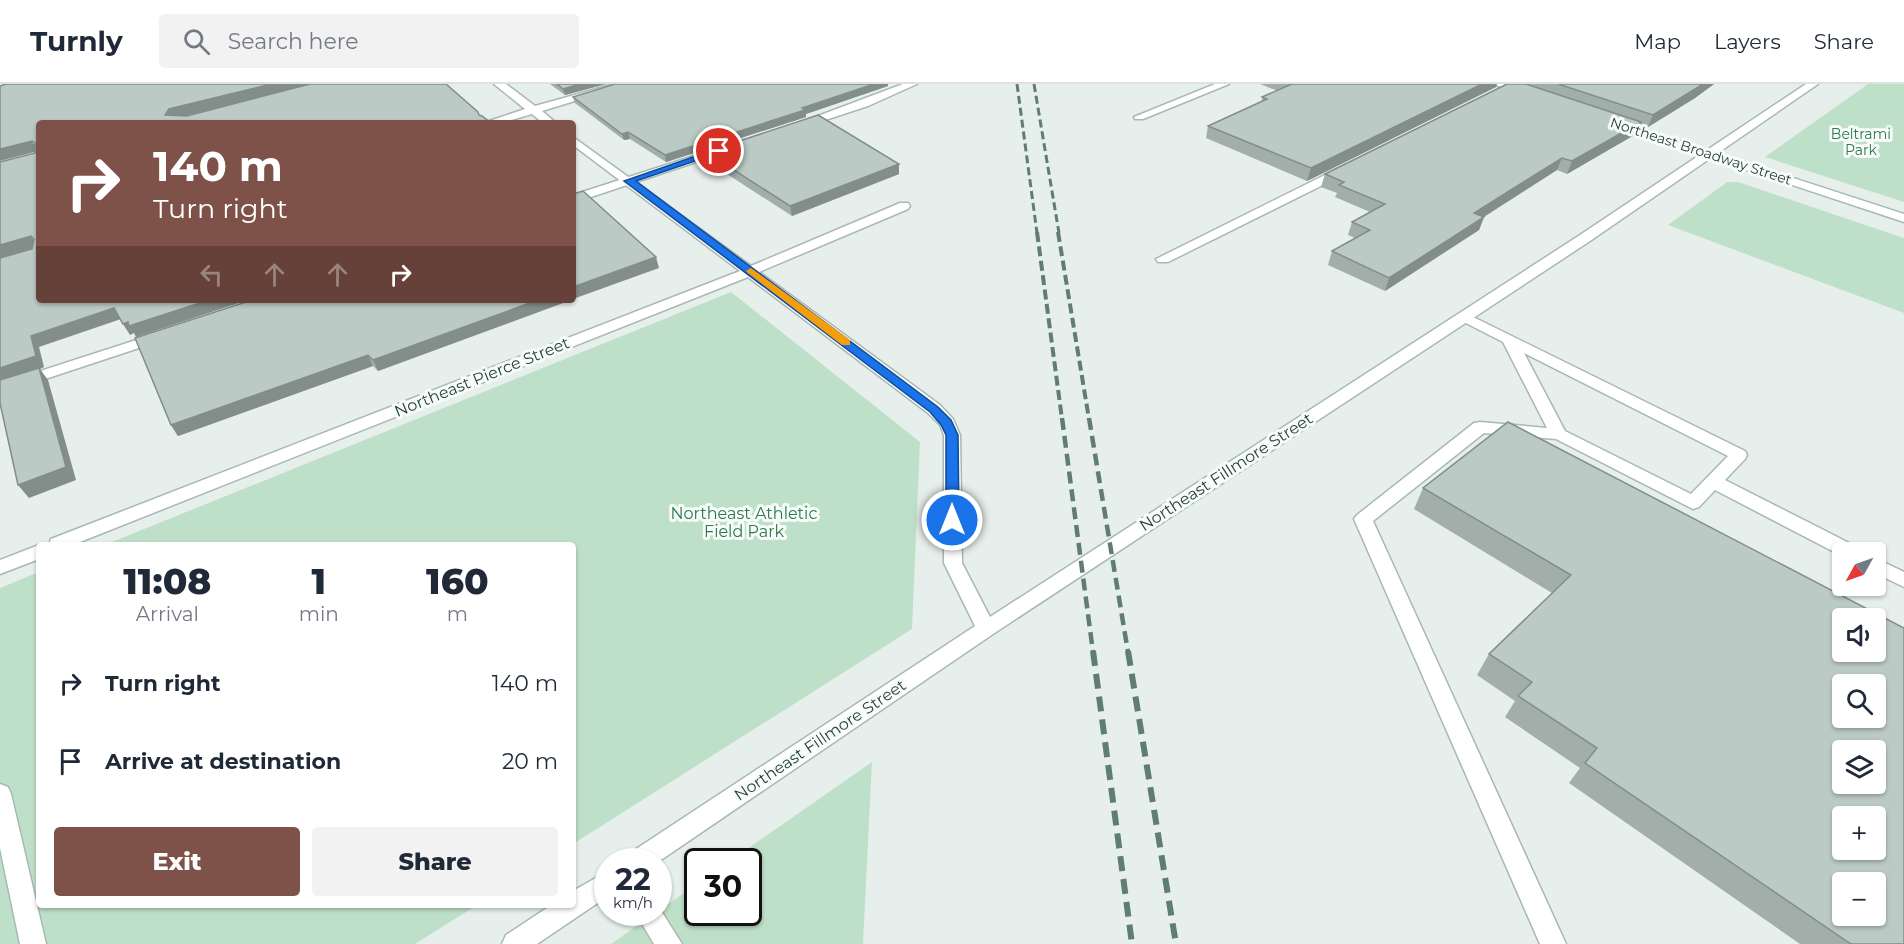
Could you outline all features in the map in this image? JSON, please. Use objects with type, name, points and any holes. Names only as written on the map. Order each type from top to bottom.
[{"type":"street","points":[[499,84],[546,120]]},
{"type":"street","points":[[499,120],[625,84]]},
{"type":"street","points":[[788,129],[864,104],[912,84]]},
{"type":"street","points":[[1139,117],[1224,84]]},
{"type":"street","name":"Northeast Fillmore Street","points":[[658,848],[986,629],[1549,261],[1813,84]]},
{"type":"street","points":[[1504,88],[1542,98]]},
{"type":"street","name":"Northeast Broadway Street","points":[[1608,120],[1904,218]]},
{"type":"street","points":[[576,142],[934,409],[947,423],[952,435],[953,563],[986,629]]},
{"type":"street","points":[[576,198],[744,143]]},
{"type":"street","points":[[1163,259],[1355,164]]},
{"type":"street","name":"Northeast Pierce Street","points":[[63,542],[751,271],[904,206]]},
{"type":"street","points":[[1463,316],[1739,454],[1693,503],[1559,434],[1480,428],[1363,519],[1553,944]]},
{"type":"street","points":[[0,389],[180,330]]},
{"type":"street","points":[[1509,339],[1559,434]]},
{"type":"street","points":[[1713,481],[1832,543]]},
{"type":"street","points":[[0,567],[36,553]]},
{"type":"street","points":[[1886,571],[1904,580]]},
{"type":"street","points":[[0,794],[33,944]]},
{"type":"street","points":[[576,903],[594,891]]},
{"type":"street","points":[[515,944],[569,908]]},
{"type":"street","points":[[657,926],[669,944]]},
{"type":"green space","name":"Beltrami Park","points":[[1868,84],[1904,84],[1904,202],[1765,157]]},
{"type":"green space","points":[[1727,182],[1738,182],[1904,238],[1904,313],[1668,225]]},
{"type":"green space","name":"Northeast Athletic Field Park","points":[[731,292],[920,442],[912,629],[576,842],[576,542],[112,542]]},
{"type":"green space","points":[[36,573],[36,908],[472,908],[415,944],[0,944],[0,588]]},
{"type":"green space","points":[[872,762],[863,944],[611,944],[637,926],[672,926],[672,901],[684,893],[684,926],[762,926],[762,848],[749,848]]},
{"type":"building","points":[[6,84],[272,84],[169,109],[165,115],[187,116],[310,84],[446,84],[487,120],[36,120],[36,303],[200,303],[129,326],[128,322],[123,324],[114,308],[31,336],[36,356],[0,368],[0,258],[32,249],[34,239],[31,236],[0,245],[0,162],[35,153],[35,143],[32,141],[0,149],[0,86]]},
{"type":"building","points":[[557,84],[580,84],[563,89]]},
{"type":"building","points":[[615,84],[874,84],[802,108],[805,110],[665,155],[628,132],[622,134],[573,97]]},
{"type":"building","points":[[1292,84],[1482,84],[1311,168],[1208,126],[1267,99],[1262,97]]},
{"type":"building","points":[[1507,84],[1526,84],[1641,122],[1572,161],[1562,158],[1474,213],[1484,217],[1389,278],[1332,251],[1370,230],[1352,222],[1385,204],[1339,185],[1344,182],[1325,174]]},
{"type":"building","points":[[1558,84],[1703,84],[1653,115]]},
{"type":"building","points":[[818,115],[899,164],[790,206],[706,152]]},
{"type":"building","points":[[583,191],[656,257],[576,286],[576,193]]},
{"type":"building","points":[[243,303],[530,303],[373,360],[368,355],[171,425],[135,338]]},
{"type":"building","points":[[39,368],[66,467],[18,485],[0,403],[0,380]]},
{"type":"building","points":[[1508,422],[1832,591],[1832,596],[1842,596],[1866,608],[1832,608],[1832,662],[1886,662],[1886,619],[1904,628],[1904,944],[1851,944],[1585,763],[1597,748],[1518,696],[1532,682],[1489,654],[1571,575],[1423,488]]},
{"type":"railway","points":[[1017,84],[1037,233]]},
{"type":"railway","points":[[1034,84],[1059,233]]},
{"type":"railway","points":[[1037,232],[1062,419]]},
{"type":"railway","points":[[1058,232],[1089,419]]},
{"type":"railway","points":[[1062,418],[1093,652]]},
{"type":"railway","points":[[1089,418],[1128,652]]},
{"type":"railway","points":[[1093,651],[1132,944]]},
{"type":"railway","points":[[1128,651],[1176,944]]},
{"type":"slow traffic","points":[[751,271],[846,343]]},
{"type":"route","points":[[719,151],[629,181],[934,409],[947,423],[952,435],[952,520]]}]
